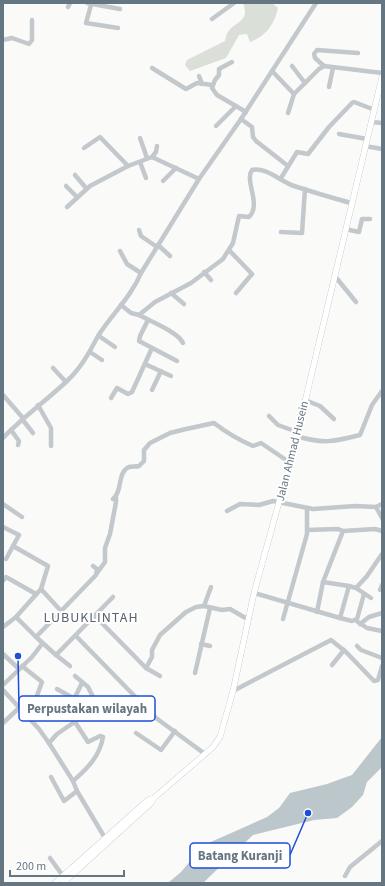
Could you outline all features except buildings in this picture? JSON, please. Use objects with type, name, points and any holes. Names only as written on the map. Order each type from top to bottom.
[{"type":"main road","name":"Jalan Ahmad Husein","points":[[55,883],[151,803],[154,798],[213,747],[220,737],[233,691],[254,593],[297,434],[382,77]]},
{"type":"main road","name":"Jalan Ahmad Husein","points":[[63,883],[66,875],[105,838],[148,800],[154,798]]},
{"type":"street","points":[[3,438],[38,404],[66,382],[78,370],[99,336],[133,289],[157,246],[199,179],[246,112],[316,3]]},
{"type":"street","points":[[118,28],[86,23],[89,4],[120,8]]},
{"type":"street","points":[[212,19],[232,4]]},
{"type":"street","points":[[3,40],[12,38],[29,44],[32,40],[32,20]]},
{"type":"street","points":[[358,53],[318,50],[314,54],[315,58],[324,66],[382,73]]},
{"type":"street","points":[[212,85],[219,75],[221,67],[232,62]]},
{"type":"street","points":[[292,66],[305,83]]},
{"type":"street","points":[[288,113],[294,94],[324,66]]},
{"type":"street","points":[[152,68],[186,89],[198,83],[212,85]]},
{"type":"street","points":[[329,87],[333,68]]},
{"type":"street","points":[[272,71],[294,94]]},
{"type":"street","points":[[199,76],[202,84]]},
{"type":"street","points":[[212,85],[214,92],[246,112]]},
{"type":"street","points":[[281,178],[297,152],[306,154],[310,153],[329,127],[352,103],[375,110]]},
{"type":"street","points":[[216,126],[236,106]]},
{"type":"street","points":[[241,119],[252,127],[253,137],[256,141],[288,166]]},
{"type":"street","points":[[372,122],[382,123]]},
{"type":"street","points":[[339,134],[367,139]]},
{"type":"street","points":[[84,148],[100,137],[128,166]]},
{"type":"street","points":[[140,138],[150,157],[199,179]]},
{"type":"street","points":[[67,207],[86,188],[128,166],[150,157],[156,152],[157,146]]},
{"type":"street","points":[[365,146],[382,149]]},
{"type":"street","points":[[140,162],[146,178]]},
{"type":"street","points":[[163,181],[176,168]]},
{"type":"street","points":[[139,315],[155,302],[191,283],[223,259],[235,239],[239,216],[250,216],[252,212],[254,196],[250,171],[260,170],[281,178],[293,186],[351,203]]},
{"type":"street","points":[[75,175],[86,188]]},
{"type":"street","points":[[66,186],[77,197]]},
{"type":"street","points":[[281,232],[302,233],[305,189]]},
{"type":"street","points":[[345,229],[358,232],[362,219],[370,219]]},
{"type":"street","points":[[138,230],[141,236],[170,256]]},
{"type":"street","points":[[229,250],[252,274],[236,292]]},
{"type":"street","points":[[120,251],[127,264],[141,273]]},
{"type":"street","points":[[204,272],[211,280]]},
{"type":"street","points":[[334,274],[356,302]]},
{"type":"street","points":[[171,293],[184,304]]},
{"type":"street","points":[[121,305],[131,313],[139,315],[182,339],[184,343]]},
{"type":"street","points":[[148,320],[139,340],[178,361]]},
{"type":"street","points":[[99,336],[115,347]]},
{"type":"street","points":[[111,398],[117,388],[128,394],[132,392],[152,348]]},
{"type":"street","points":[[90,352],[102,360]]},
{"type":"street","points":[[145,364],[171,376]]},
{"type":"street","points":[[53,368],[66,382]]},
{"type":"street","points":[[152,390],[160,371]]},
{"type":"street","points":[[269,416],[278,425],[318,442],[338,441],[360,435],[372,405],[382,391]]},
{"type":"street","points":[[3,395],[33,433]]},
{"type":"street","points":[[305,400],[320,406],[334,419]]},
{"type":"street","points":[[38,404],[51,428],[51,446]]},
{"type":"street","points":[[36,637],[97,573],[105,562],[105,548],[110,534],[116,502],[114,498],[119,492],[122,475],[128,468],[137,467],[143,464],[145,460],[144,450],[148,445],[170,434],[214,423],[239,441],[245,441],[253,446],[261,443],[290,462]]},
{"type":"street","points":[[11,430],[19,441],[18,445]]},
{"type":"street","points":[[227,511],[240,504],[279,502],[313,509],[355,506],[376,507],[382,504]]},
{"type":"street","points":[[3,504],[22,517]]},
{"type":"street","points":[[376,507],[382,518]]},
{"type":"street","points":[[284,619],[304,549],[307,530],[307,508]]},
{"type":"street","points":[[3,526],[19,535],[6,559]]},
{"type":"street","points":[[307,530],[338,529],[343,531],[375,529],[382,531]]},
{"type":"street","points":[[317,612],[323,582],[343,531]]},
{"type":"street","points":[[3,628],[16,618],[41,589],[48,565],[13,546]]},
{"type":"street","points":[[356,588],[367,576],[382,554]]},
{"type":"street","points":[[93,566],[97,569],[97,573]]},
{"type":"street","points":[[3,581],[6,577],[36,594]]},
{"type":"street","points":[[323,582],[356,588],[371,598]]},
{"type":"street","points":[[380,590],[382,585]]},
{"type":"street","points":[[340,618],[349,586]]},
{"type":"street","points":[[204,606],[211,587]]},
{"type":"street","points":[[41,589],[61,610]]},
{"type":"street","points":[[254,593],[317,612],[352,621],[355,620],[360,624],[382,631]]},
{"type":"street","points":[[355,620],[357,619],[364,594]]},
{"type":"street","points":[[56,655],[113,597]]},
{"type":"street","points":[[146,668],[152,657],[152,650],[160,635],[186,612],[196,607],[204,606],[210,608],[230,609],[249,620]]},
{"type":"street","points":[[195,673],[210,608]]},
{"type":"street","points":[[360,624],[370,617],[382,613]]},
{"type":"street","points":[[95,616],[146,668],[160,676]]},
{"type":"street","points":[[16,618],[42,644],[70,666]]},
{"type":"street","points":[[76,636],[156,718],[205,754]]},
{"type":"street","points":[[233,691],[330,640],[344,650],[374,681],[378,680],[382,666]]},
{"type":"street","points":[[3,685],[32,657],[42,644]]},
{"type":"street","points":[[202,644],[210,646]]},
{"type":"street","points":[[357,646],[362,650],[382,658]]},
{"type":"street","points":[[332,665],[344,650]]},
{"type":"street","points":[[3,654],[20,668],[42,682],[35,701],[24,713]]},
{"type":"street","points":[[75,676],[88,687],[98,707]]},
{"type":"street","points":[[67,713],[82,683]]},
{"type":"street","points":[[57,689],[74,699]]},
{"type":"street","points":[[3,690],[49,743],[105,838]]},
{"type":"street","points":[[49,743],[57,734],[107,700],[111,700],[123,710]]},
{"type":"street","points":[[3,723],[19,708]]},
{"type":"street","points":[[73,782],[86,770],[97,755],[101,748],[103,737],[100,736],[88,742],[75,722]]},
{"type":"street","points":[[136,733],[162,750],[175,732]]},
{"type":"street","points":[[51,777],[64,801],[77,791]]},
{"type":"street","points":[[345,876],[350,867],[382,841]]},
{"type":"street","points":[[50,858],[66,875]]},
{"type":"shaded area","points":[[243,3],[272,3],[278,8],[272,25],[261,37],[250,42],[247,34],[239,35],[226,58],[190,71],[185,65],[187,60],[225,41],[228,32],[242,20],[245,14]]},
{"type":"shaded area","points":[[382,737],[382,767],[367,782],[363,795],[352,807],[337,818],[314,820],[253,835],[203,883],[168,883],[181,872],[204,845],[267,817],[279,808],[290,793],[327,784],[352,775]]},
{"type":"place","name":"Perpustakan wilayah","points":[[18,656]]},
{"type":"place","name":"Batang Kuranji","points":[[308,813]]},
{"type":"district","name":"LUBUKLINTAH","points":[[91,617]]}]
